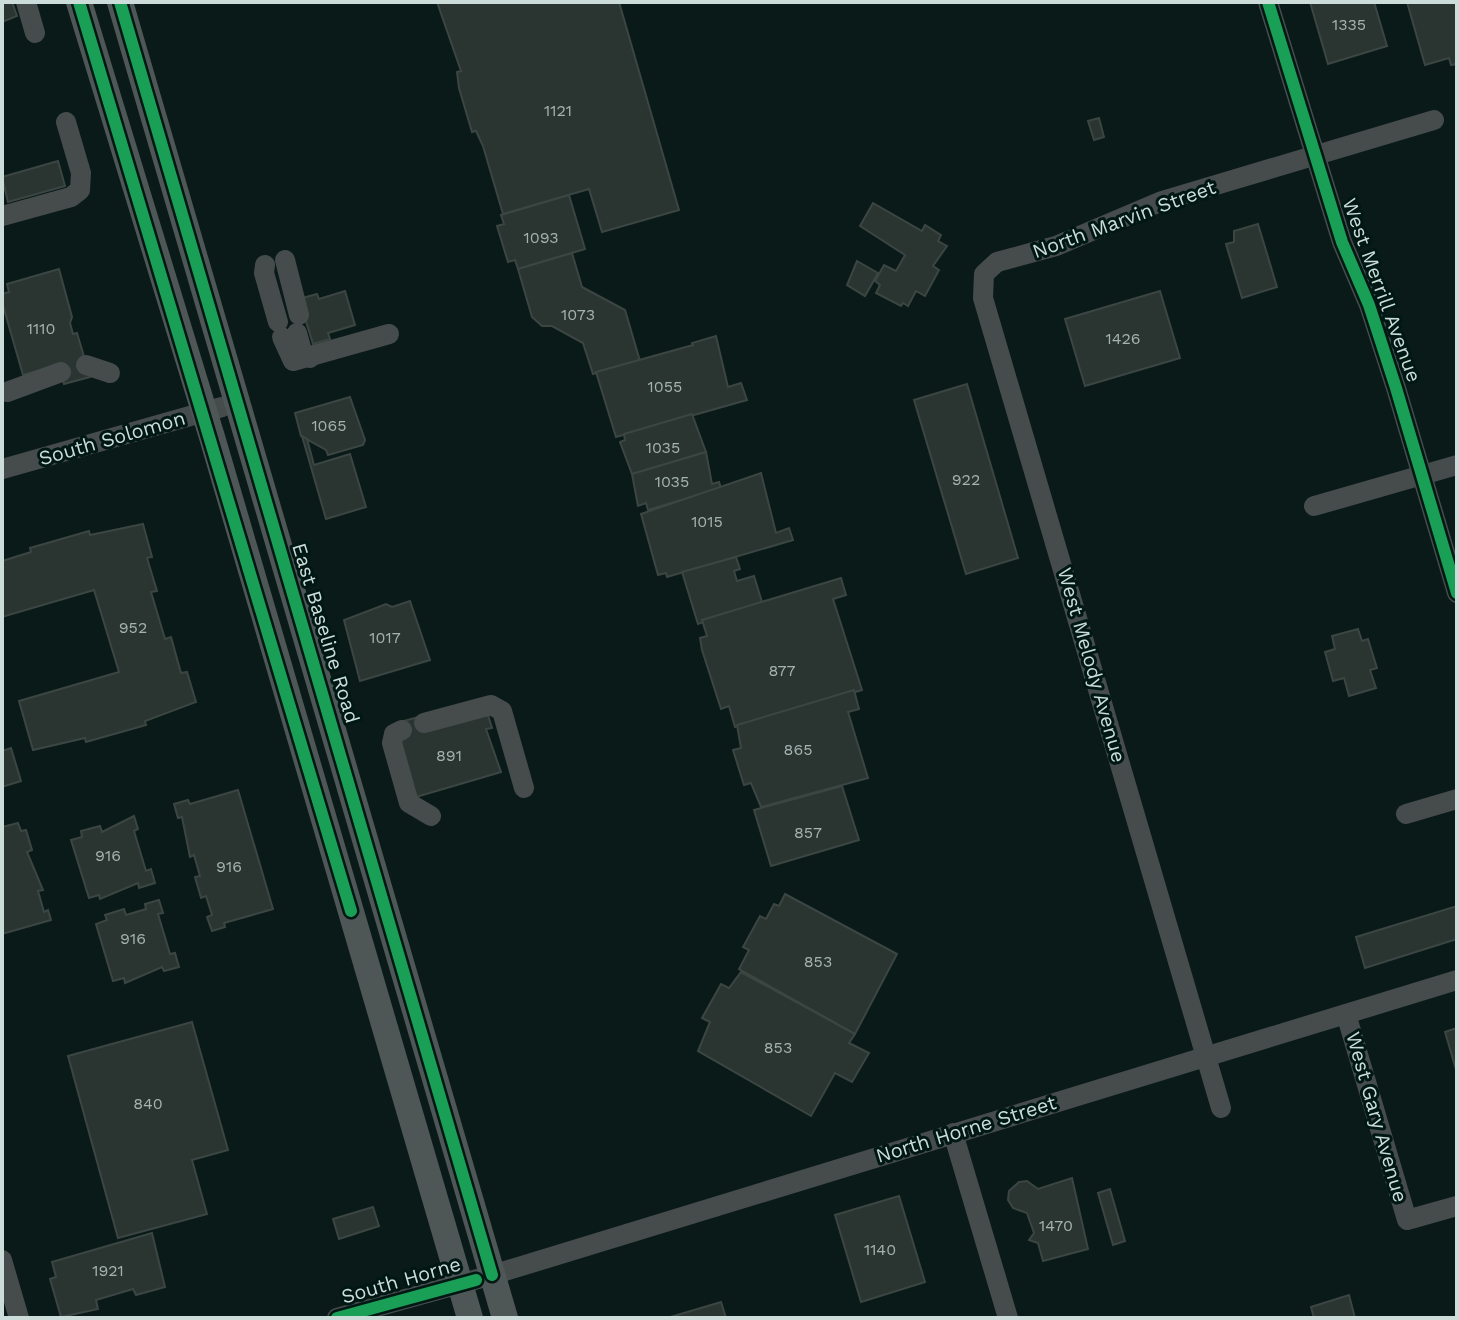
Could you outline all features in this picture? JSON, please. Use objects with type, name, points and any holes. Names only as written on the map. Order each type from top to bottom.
[{"type":"main road","name":"East Baseline Road","points":[[79,2],[213,409],[255,585],[306,760],[476,1280],[505,1318]]},
{"type":"main road","name":"East Baseline Road","points":[[120,2],[383,894],[476,1280],[470,1318]]},
{"type":"main road","points":[[255,585],[271,598],[280,613],[303,691],[313,705],[330,716]]},
{"type":"main road","points":[[306,760],[331,780],[356,861],[383,894]]},
{"type":"street","points":[[26,2],[35,33]]},
{"type":"street","name":"West Merrill Avenue","points":[[1268,2],[1342,242],[1369,305],[1457,593]]},
{"type":"street","name":"North Marvin Street","points":[[984,274],[997,262],[1056,246],[1162,201],[1434,120]]},
{"type":"street","points":[[2,216],[71,197],[80,190],[81,173],[66,122]]},
{"type":"street","points":[[274,263],[296,336],[389,334]]},
{"type":"street","name":"West Melody Avenue","points":[[984,274],[987,311],[1221,1108]]},
{"type":"street","points":[[86,365],[110,373]]},
{"type":"street","points":[[7,392],[61,372]]},
{"type":"street","name":"South Solomon","points":[[2,469],[213,409]]},
{"type":"street","points":[[1314,506],[1457,465]]},
{"type":"street","points":[[424,723],[491,705],[497,707],[502,711],[524,788]]},
{"type":"street","points":[[402,730],[394,734],[392,743],[409,803],[412,808],[431,816]]},
{"type":"street","points":[[1406,814],[1457,799]]},
{"type":"street","name":"North Horne Street","points":[[476,1280],[1457,980]]},
{"type":"street","name":"West Gary Avenue","points":[[1346,1014],[1407,1220],[1457,1206]]},
{"type":"street","points":[[953,1133],[1008,1318]]},
{"type":"street","points":[[2,1260],[19,1318]]},
{"type":"street","name":"South Horne","points":[[337,1318],[476,1280]]},
{"type":"building","points":[[2,2],[12,2],[17,16],[2,22]]},
{"type":"building","points":[[437,2],[619,2],[679,210],[602,232],[589,189],[503,214],[483,146],[476,131],[472,132],[459,88],[457,72],[461,71]]},
{"type":"building","points":[[1310,2],[1374,2],[1387,46],[1328,64]]},
{"type":"building","points":[[1407,2],[1457,2],[1457,64],[1451,65],[1449,58],[1425,65]]},
{"type":"building","points":[[1099,118],[1104,137],[1094,140],[1088,121]]},
{"type":"building","points":[[58,161],[65,186],[8,202],[2,177]]},
{"type":"building","points":[[569,195],[585,249],[518,269],[515,260],[508,262],[497,226],[504,224],[501,215]]},
{"type":"building","points":[[873,203],[922,231],[925,225],[941,235],[938,241],[947,246],[933,266],[939,270],[925,296],[916,291],[908,306],[903,303],[901,306],[876,293],[880,285],[875,281],[884,265],[896,271],[905,255],[860,226]]},
{"type":"building","points":[[1258,224],[1277,287],[1242,298],[1226,244],[1234,242],[1234,231]]},
{"type":"building","points":[[572,253],[582,287],[625,310],[640,361],[593,374],[583,343],[552,326],[542,326],[532,317],[518,269]]},
{"type":"building","points":[[857,261],[878,273],[865,296],[847,285]]},
{"type":"building","points":[[59,269],[72,317],[73,334],[77,333],[90,377],[64,384],[58,365],[23,375],[2,302],[2,294],[9,292],[7,284]]},
{"type":"building","points":[[345,291],[355,325],[328,333],[330,339],[313,344],[299,299],[317,294],[319,299]]},
{"type":"building","points":[[1160,291],[1180,358],[1085,386],[1065,319]]},
{"type":"building","points":[[716,336],[728,387],[741,383],[747,400],[616,437],[596,372]]},
{"type":"building","points":[[967,384],[1018,558],[966,574],[914,400]]},
{"type":"building","points":[[350,397],[365,440],[363,445],[328,455],[326,450],[301,436],[295,413]]},
{"type":"building","points":[[692,414],[706,452],[632,474],[620,442],[625,440],[624,434]]},
{"type":"building","points":[[302,436],[307,439],[314,465],[350,454],[366,507],[326,519]]},
{"type":"building","points":[[706,452],[712,484],[719,482],[721,488],[648,510],[646,503],[638,506],[632,474]]},
{"type":"building","points":[[761,473],[776,533],[789,528],[793,540],[667,577],[666,573],[658,575],[641,514]]},
{"type":"building","points":[[143,524],[152,557],[147,558],[157,591],[151,592],[165,639],[171,637],[181,673],[187,672],[196,702],[145,721],[146,725],[86,742],[85,738],[33,750],[19,701],[119,672],[94,590],[2,617],[2,561],[31,552],[30,548],[89,531],[90,535]]},
{"type":"building","points":[[736,557],[740,569],[734,571],[737,581],[754,576],[762,602],[698,624],[682,572]]},
{"type":"building","points":[[841,578],[846,595],[833,599],[862,690],[735,727],[729,706],[721,709],[702,650],[700,638],[707,636],[702,620]]},
{"type":"building","points":[[410,601],[430,660],[360,681],[344,620],[386,604],[392,607]]},
{"type":"building","points":[[1358,629],[1362,641],[1368,639],[1377,668],[1370,670],[1376,688],[1349,696],[1344,678],[1333,681],[1325,652],[1335,649],[1332,636]]},
{"type":"building","points":[[854,690],[859,709],[848,712],[868,778],[761,807],[751,783],[744,785],[733,750],[741,748],[737,725]]},
{"type":"building","points":[[487,712],[492,728],[486,729],[501,772],[416,797],[399,737],[400,722],[422,716]]},
{"type":"building","points":[[11,748],[21,781],[2,787],[2,751]]},
{"type":"building","points":[[842,786],[859,840],[771,866],[754,810]]},
{"type":"building","points":[[238,790],[273,909],[224,923],[225,927],[212,931],[207,917],[212,915],[206,896],[201,898],[195,877],[200,876],[194,855],[190,857],[182,817],[178,818],[174,804],[188,800],[190,804]]},
{"type":"building","points":[[134,816],[138,829],[134,831],[146,871],[151,869],[155,883],[139,888],[138,883],[100,899],[99,895],[89,898],[71,840],[82,837],[81,831],[100,826],[102,832]]},
{"type":"building","points":[[18,823],[21,831],[26,830],[32,850],[27,852],[43,890],[38,891],[44,912],[48,910],[51,920],[2,934],[2,827]]},
{"type":"building","points":[[785,894],[897,954],[855,1034],[739,969],[749,950],[743,947],[760,916],[766,919],[774,904],[779,906]]},
{"type":"building","points":[[159,900],[163,913],[158,914],[170,954],[175,953],[179,967],[164,971],[162,967],[125,983],[124,978],[113,981],[96,924],[107,920],[105,915],[124,909],[126,915],[146,909],[145,904]]},
{"type":"building","points":[[1457,906],[1457,939],[1365,968],[1356,937]]},
{"type":"building","points":[[741,972],[855,1034],[849,1043],[869,1053],[852,1082],[835,1073],[811,1116],[698,1051],[710,1022],[702,1018],[721,984],[729,988]]},
{"type":"building","points":[[192,1022],[228,1150],[192,1160],[207,1214],[118,1238],[68,1056]]},
{"type":"building","points":[[1457,1028],[1457,1073],[1445,1032]]},
{"type":"building","points":[[1072,1178],[1088,1249],[1043,1261],[1038,1243],[1029,1240],[1034,1233],[1027,1213],[1013,1208],[1008,1200],[1009,1191],[1019,1182],[1027,1181],[1038,1189]]},
{"type":"building","points":[[1110,1189],[1125,1241],[1113,1245],[1098,1193]]},
{"type":"building","points":[[899,1196],[925,1282],[861,1302],[835,1215]]},
{"type":"building","points":[[373,1207],[379,1226],[339,1239],[333,1219]]},
{"type":"building","points":[[152,1233],[165,1287],[136,1295],[133,1289],[96,1300],[98,1309],[61,1317],[50,1279],[56,1277],[52,1262]]},
{"type":"building","points":[[1349,1295],[1355,1318],[1314,1318],[1311,1307]]},
{"type":"building","points":[[721,1302],[726,1318],[667,1318]]},
{"type":"cycle path","points":[[79,2],[351,911]]},
{"type":"cycle path","points":[[120,2],[492,1275]]},
{"type":"cycle path","points":[[1268,2],[1342,242],[1369,305],[1396,388],[1457,593]]},
{"type":"cycle path","points":[[337,1318],[476,1280]]}]
